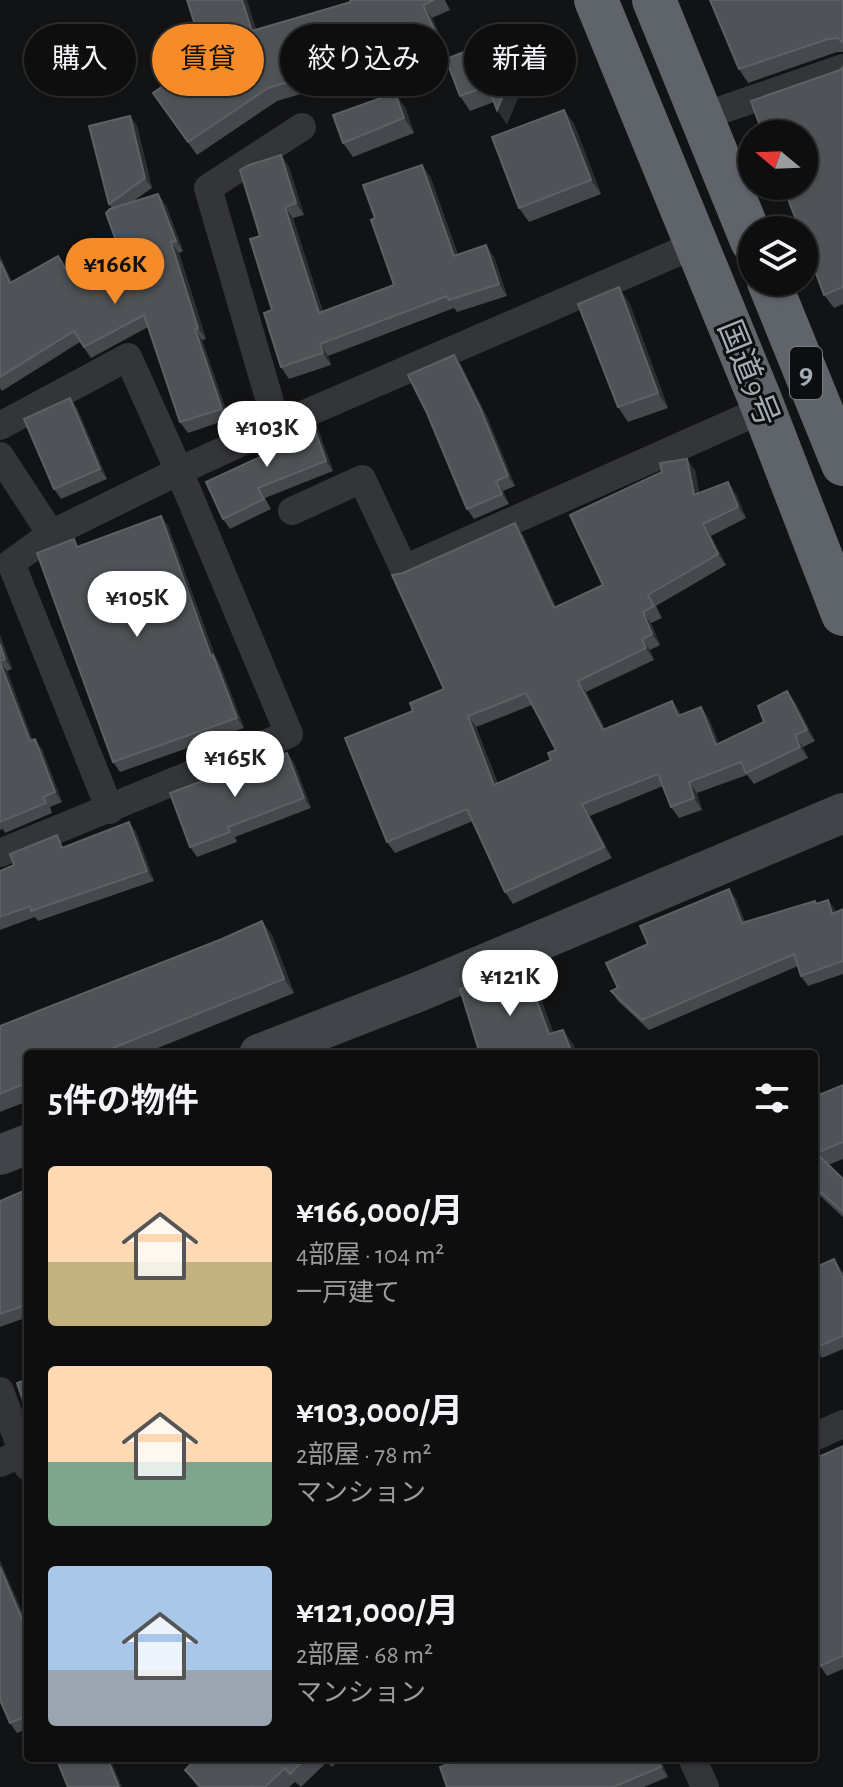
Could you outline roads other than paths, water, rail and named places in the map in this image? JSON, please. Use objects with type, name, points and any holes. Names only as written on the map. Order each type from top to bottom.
[{"type":"highway","name":"国道9号","points":[[596,0],[764,409],[843,614]]},
{"type":"highway","points":[[654,0],[742,216]]},
{"type":"highway","name":"国道9号","points":[[775,296],[842,457]]},
{"type":"street","points":[[701,117],[843,68]]},
{"type":"street","points":[[277,426],[208,188],[302,127]]},
{"type":"street","points":[[110,810],[11,563],[51,534],[179,471],[697,244]]},
{"type":"street","points":[[0,426],[128,357],[289,734],[0,853]]},
{"type":"street","points":[[292,511],[362,479],[404,569],[764,409]]},
{"type":"street","points":[[0,456],[51,534]]},
{"type":"street","points":[[269,1050],[418,992],[843,813]]},
{"type":"street","points":[[0,1155],[24,1146]]},
{"type":"street","points":[[0,1391],[17,1461]]},
{"type":"street","points":[[818,1435],[843,1424]]},
{"type":"street","points":[[694,1762],[705,1787]]}]
